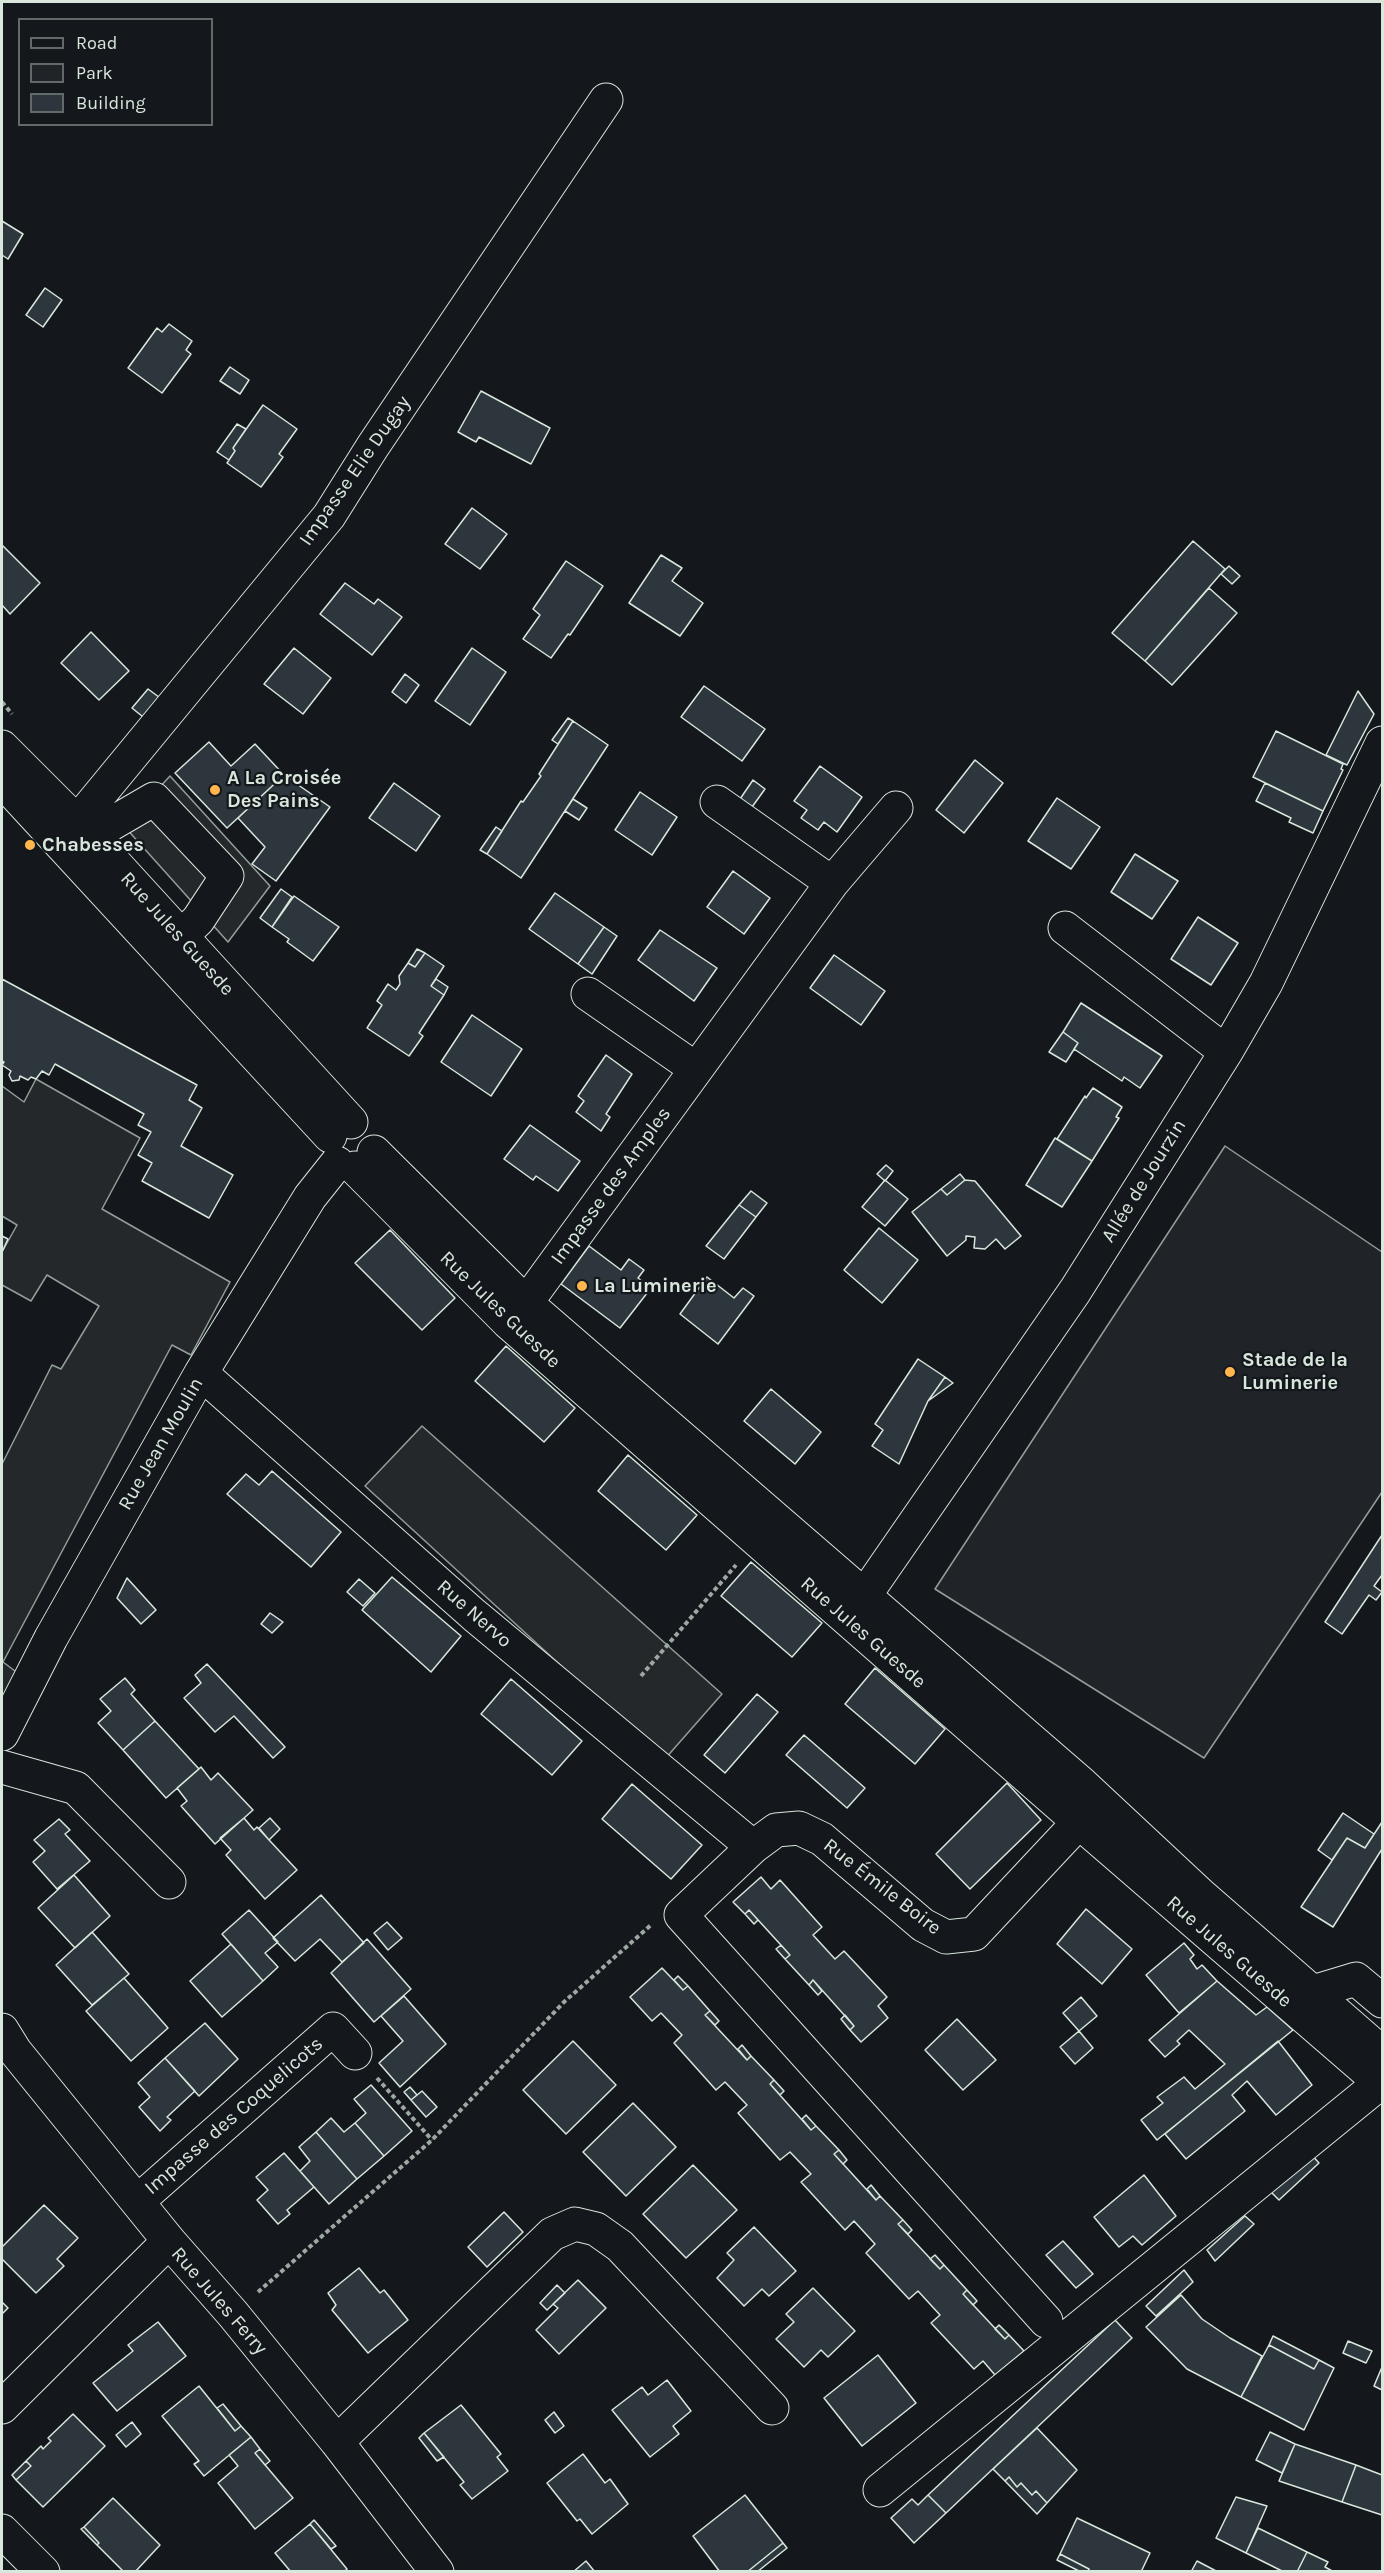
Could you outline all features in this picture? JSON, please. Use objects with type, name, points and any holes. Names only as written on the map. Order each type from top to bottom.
[{"type":"street","name":"Impasse Elie Dugay","points":[[85,831],[329,516],[379,436],[606,100]]},
{"type":"street","name":"Rue Jules Guesde","points":[[10,735],[85,831],[180,937],[349,1148],[1082,1784],[1202,1896],[1313,1992],[1382,2073]]},
{"type":"street","name":"Allée de Jourzin","points":[[865,1595],[1075,1292],[1226,1052],[1276,964],[1383,743]]},
{"type":"street","name":"Rue Jules Guesde","points":[[2,784],[9,788],[210,1009],[349,1148],[508,1322],[1079,1822],[1382,2073]]},
{"type":"street","points":[[85,831],[111,824],[154,799],[227,876],[198,920],[180,937]]},
{"type":"street","points":[[717,802],[832,883]]},
{"type":"street","name":"Impasse des Amples","points":[[526,1303],[832,883],[897,808]]},
{"type":"street","points":[[1065,928],[1226,1052]]},
{"type":"street","points":[[588,994],[696,1069]]},
{"type":"street","name":"Rue Jean Moulin","points":[[2,1734],[51,1638],[201,1373],[310,1197],[349,1148]]},
{"type":"street","name":"Rue Nervo","points":[[201,1373],[474,1615],[753,1847]]},
{"type":"street","points":[[2,1767],[76,1788],[169,1882]]},
{"type":"street","name":"Rue Émile Boire","points":[[681,1915],[753,1847],[776,1830],[799,1828],[822,1839],[923,1924],[946,1937],[974,1934],[1079,1822]]},
{"type":"street","points":[[681,1915],[1046,2321]]},
{"type":"street","points":[[1313,1992],[1356,1979],[1383,2001]]},
{"type":"street","name":"Impasse des Coquelicots","points":[[138,2201],[333,2029],[355,2053]]},
{"type":"street","name":"Rue Jules Ferry","points":[[2,2030],[15,2051],[169,2241],[233,2314],[337,2442],[437,2571]]},
{"type":"street","points":[[880,2490],[1382,2073]]},
{"type":"street","points":[[337,2442],[552,2234],[574,2224],[597,2229],[620,2246],[772,2408]]},
{"type":"street","points":[[2,2407],[169,2241]]},
{"type":"street","points":[[2,2532],[43,2571]]},
{"type":"path","points":[[2,702],[10,735]]},
{"type":"path","points":[[641,1676],[739,1562]]},
{"type":"path","points":[[233,2314],[432,2140],[564,2002],[656,1921],[681,1915]]},
{"type":"path","points":[[355,2053],[432,2140]]},
{"type":"green space","name":"Stade de la Luminerie","points":[[1225,1146],[1382,1252],[1382,1492],[1204,1758],[935,1589]]},
{"type":"shaded area","points":[[170,776],[270,886],[228,942],[124,826]]},
{"type":"shaded area","points":[[36,1079],[140,1138],[102,1209],[230,1282],[191,1355],[172,1345],[3,1662],[19,1674],[2,1705],[2,1464],[52,1365],[61,1369],[99,1306],[47,1275],[31,1301],[2,1285],[2,1252],[17,1225],[2,1216],[2,1086],[24,1102]]},
{"type":"shaded area","points":[[422,1426],[722,1694],[664,1760],[365,1486]]},
{"type":"building","points":[[2,221],[23,234],[8,259],[2,255]]},
{"type":"building","points":[[45,288],[62,300],[43,327],[26,315]]},
{"type":"building","points":[[169,324],[192,341],[186,350],[191,354],[162,393],[128,368],[157,328],[162,332]]},
{"type":"building","points":[[230,367],[249,380],[240,394],[220,381]]},
{"type":"building","points":[[481,391],[550,428],[531,464],[479,437],[476,442],[458,432]]},
{"type":"building","points":[[263,405],[297,429],[279,454],[283,457],[261,487],[227,463],[235,451],[233,448]]},
{"type":"building","points":[[237,424],[246,429],[233,448],[235,451],[229,460],[217,452]]},
{"type":"building","points":[[472,508],[507,534],[480,569],[445,544]]},
{"type":"building","points":[[1193,541],[1225,569],[1145,661],[1112,633]]},
{"type":"building","points":[[2,545],[40,583],[10,614],[2,605]]},
{"type":"building","points":[[661,555],[682,568],[672,581],[703,603],[680,636],[629,603]]},
{"type":"building","points":[[566,561],[603,586],[570,635],[568,634],[551,658],[523,639],[540,615],[533,609]]},
{"type":"building","points":[[1229,566],[1240,576],[1232,584],[1221,574]]},
{"type":"building","points":[[345,583],[374,604],[378,599],[402,617],[372,655],[320,614]]},
{"type":"building","points":[[1209,588],[1237,613],[1172,685],[1145,661]]},
{"type":"building","points":[[91,632],[129,671],[99,700],[61,663]]},
{"type":"building","points":[[294,648],[331,678],[303,714],[264,684]]},
{"type":"building","points":[[472,648],[506,672],[470,725],[435,701]]},
{"type":"building","points":[[405,674],[419,685],[406,703],[392,692]]},
{"type":"building","points":[[704,686],[765,729],[742,761],[681,717]]},
{"type":"building","points":[[148,689],[163,700],[148,721],[132,708]]},
{"type":"building","points":[[1358,691],[1374,714],[1347,765],[1326,755]]},
{"type":"building","points":[[568,718],[573,721],[558,744],[552,740]]},
{"type":"building","points":[[573,721],[608,745],[521,878],[487,854],[521,801],[523,802],[541,776],[539,774]]},
{"type":"building","points":[[1276,731],[1343,764],[1341,769],[1343,770],[1323,811],[1253,777]]},
{"type":"building","points":[[209,742],[231,766],[255,744],[284,775],[227,828],[175,773]]},
{"type":"building","points":[[975,760],[1003,783],[964,833],[936,810]]},
{"type":"building","points":[[820,766],[862,797],[837,832],[824,822],[818,830],[801,818],[807,810],[794,801]]},
{"type":"building","points":[[284,775],[330,807],[276,881],[252,864],[265,847],[238,818]]},
{"type":"building","points":[[753,780],[765,789],[752,807],[740,799]]},
{"type":"building","points":[[394,783],[440,816],[416,851],[369,818]]},
{"type":"building","points":[[1265,783],[1323,811],[1313,833],[1289,822],[1291,818],[1256,801]]},
{"type":"building","points":[[640,792],[677,817],[652,855],[615,830]]},
{"type":"building","points":[[1057,798],[1100,827],[1071,869],[1028,841]]},
{"type":"building","points":[[573,799],[587,808],[579,820],[565,811]]},
{"type":"building","points":[[496,827],[502,831],[487,854],[480,850]]},
{"type":"building","points":[[1135,854],[1178,881],[1152,919],[1111,892]]},
{"type":"building","points":[[733,871],[770,898],[744,934],[707,907]]},
{"type":"building","points":[[281,889],[292,897],[272,927],[260,918]]},
{"type":"building","points":[[555,893],[604,927],[578,964],[529,929]]},
{"type":"building","points":[[294,896],[339,927],[313,961],[287,942],[289,939],[272,927]]},
{"type":"building","points":[[1198,917],[1238,943],[1211,985],[1171,959]]},
{"type":"building","points":[[604,927],[617,936],[592,974],[578,964]]},
{"type":"building","points":[[660,930],[717,968],[694,1001],[638,960]]},
{"type":"building","points":[[417,949],[425,953],[415,967],[408,963]]},
{"type":"building","points":[[425,953],[444,966],[431,986],[444,995],[419,1033],[423,1036],[409,1056],[367,1028],[382,1005],[377,1001],[388,984],[396,990],[400,984],[399,976],[408,963],[415,967]]},
{"type":"building","points":[[834,955],[885,991],[861,1025],[810,988]]},
{"type":"building","points":[[2,979],[197,1085],[189,1100],[202,1108],[181,1146],[233,1175],[209,1218],[142,1181],[152,1163],[138,1155],[151,1132],[138,1125],[144,1114],[55,1064],[49,1075],[42,1071],[36,1079],[31,1077],[28,1080],[20,1076],[19,1080],[12,1081],[9,1075],[11,1071],[2,1065],[4,1062],[2,1061]]},
{"type":"building","points":[[436,979],[448,987],[444,995],[431,986]]},
{"type":"building","points":[[1081,1003],[1162,1056],[1140,1088],[1124,1077],[1122,1081],[1074,1049],[1078,1043],[1063,1032]]},
{"type":"building","points":[[472,1015],[522,1049],[491,1096],[441,1062]]},
{"type":"building","points":[[1063,1032],[1078,1043],[1066,1062],[1049,1052]]},
{"type":"building","points":[[606,1055],[632,1074],[606,1114],[610,1117],[601,1131],[576,1112],[584,1101],[578,1096]]},
{"type":"building","points":[[1093,1088],[1122,1107],[1116,1117],[1119,1118],[1092,1161],[1057,1139],[1085,1096],[1086,1098]]},
{"type":"building","points":[[530,1125],[580,1161],[558,1191],[536,1176],[533,1180],[504,1159]]},
{"type":"building","points":[[1055,1138],[1092,1161],[1062,1207],[1026,1185]]},
{"type":"building","points":[[886,1165],[893,1171],[885,1181],[877,1174]]},
{"type":"building","points":[[960,1174],[965,1180],[947,1195],[941,1189]]},
{"type":"building","points":[[885,1180],[908,1199],[885,1226],[862,1207]]},
{"type":"building","points":[[965,1180],[975,1181],[1021,1236],[1005,1249],[996,1239],[985,1249],[974,1248],[975,1237],[966,1236],[966,1240],[947,1256],[912,1212],[941,1189],[947,1195]]},
{"type":"building","points":[[751,1191],[767,1203],[756,1217],[739,1205]]},
{"type":"building","points":[[739,1205],[756,1217],[724,1259],[706,1246]]},
{"type":"building","points":[[879,1228],[918,1260],[882,1303],[844,1270]]},
{"type":"building","points":[[390,1230],[455,1298],[422,1330],[355,1263]]},
{"type":"building","points":[[2,1236],[8,1239],[2,1252]]},
{"type":"building","points":[[589,1246],[621,1270],[629,1259],[644,1270],[638,1278],[651,1288],[620,1328],[561,1284]]},
{"type":"building","points":[[707,1277],[734,1298],[743,1288],[754,1296],[718,1344],[680,1314]]},
{"type":"building","points":[[506,1346],[575,1408],[544,1442],[475,1381]]},
{"type":"building","points":[[918,1359],[945,1377],[928,1401],[899,1464],[872,1446],[883,1430],[875,1424]]},
{"type":"building","points":[[945,1377],[953,1383],[928,1401]]},
{"type":"building","points":[[771,1389],[821,1432],[795,1464],[744,1421]]},
{"type":"building","points":[[628,1455],[697,1515],[666,1550],[598,1491]]},
{"type":"building","points":[[272,1471],[341,1532],[311,1567],[227,1494],[246,1474],[259,1485]]},
{"type":"building","points":[[1382,1535],[1382,1575],[1374,1586],[1382,1592],[1376,1600],[1369,1595],[1342,1634],[1325,1622]]},
{"type":"building","points":[[751,1562],[822,1623],[792,1657],[721,1596]]},
{"type":"building","points":[[392,1577],[461,1636],[431,1672],[362,1610]]},
{"type":"building","points":[[127,1578],[156,1610],[141,1624],[117,1598]]},
{"type":"building","points":[[359,1579],[375,1593],[363,1606],[347,1592]]},
{"type":"building","points":[[270,1613],[283,1622],[272,1633],[261,1624]]},
{"type":"building","points":[[207,1664],[285,1747],[273,1758],[234,1716],[215,1732],[184,1698],[201,1683],[195,1675]]},
{"type":"building","points":[[875,1668],[945,1729],[915,1764],[845,1704]]},
{"type":"building","points":[[125,1678],[135,1690],[131,1694],[155,1721],[123,1750],[98,1723],[111,1711],[100,1699]]},
{"type":"building","points":[[511,1679],[582,1741],[552,1775],[481,1714]]},
{"type":"building","points":[[757,1694],[778,1712],[725,1773],[704,1755]]},
{"type":"building","points":[[155,1721],[199,1769],[166,1798],[123,1750]]},
{"type":"building","points":[[804,1735],[865,1788],[847,1808],[786,1755]]},
{"type":"building","points":[[201,1767],[211,1780],[218,1773],[253,1810],[215,1844],[181,1806],[187,1801],[177,1788]]},
{"type":"building","points":[[1007,1783],[1041,1820],[970,1889],[936,1854]]},
{"type":"building","points":[[632,1784],[702,1845],[671,1879],[602,1819]]},
{"type":"building","points":[[1343,1813],[1374,1834],[1365,1848],[1347,1838],[1332,1860],[1318,1850]]},
{"type":"building","points":[[244,1818],[254,1830],[257,1827],[297,1870],[265,1899],[226,1855],[231,1850],[220,1838]]},
{"type":"building","points":[[270,1818],[280,1829],[269,1840],[259,1828]]},
{"type":"building","points":[[59,1819],[70,1830],[65,1834],[90,1861],[57,1889],[33,1862],[45,1851],[34,1840]]},
{"type":"building","points":[[1382,1822],[1382,1849],[1333,1927],[1301,1907],[1347,1838],[1365,1848]]},
{"type":"building","points":[[74,1875],[110,1916],[75,1948],[38,1908]]},
{"type":"building","points":[[761,1877],[771,1889],[780,1880],[822,1927],[813,1935],[835,1959],[844,1951],[887,1997],[878,2006],[888,2018],[861,2042],[850,2030],[854,2026],[813,1980],[809,1985],[785,1959],[790,1955],[749,1910],[745,1914],[733,1902]]},
{"type":"building","points":[[321,1895],[364,1943],[342,1962],[320,1939],[295,1961],[273,1938]]},
{"type":"building","points":[[1086,1909],[1132,1949],[1102,1984],[1057,1944]]},
{"type":"building","points":[[249,1910],[278,1942],[265,1953],[278,1967],[263,1981],[222,1934]]},
{"type":"building","points":[[749,1910],[758,1920],[754,1924],[745,1914]]},
{"type":"building","points":[[387,1922],[402,1938],[388,1950],[374,1933]]},
{"type":"building","points":[[92,1932],[129,1974],[92,2005],[56,1965]]},
{"type":"building","points":[[367,1939],[411,1989],[374,2022],[331,1973]]},
{"type":"building","points":[[1184,1943],[1194,1955],[1190,1959],[1197,1969],[1202,1965],[1217,1981],[1179,2013],[1146,1975]]},
{"type":"building","points":[[231,1944],[263,1981],[222,2017],[190,1981]]},
{"type":"building","points":[[781,1945],[790,1955],[785,1959],[776,1949]]},
{"type":"building","points":[[662,1968],[683,1990],[688,1986],[710,2011],[705,2015],[747,2060],[751,2056],[774,2080],[770,2084],[811,2130],[816,2126],[839,2150],[834,2154],[876,2200],[880,2196],[903,2220],[898,2224],[940,2269],[944,2265],[967,2290],[963,2294],[1005,2339],[1009,2335],[1024,2351],[995,2375],[983,2361],[974,2369],[931,2323],[940,2315],[918,2291],[909,2299],[866,2253],[875,2244],[854,2221],[845,2230],[801,2182],[811,2174],[790,2152],[780,2160],[738,2113],[747,2105],[725,2082],[716,2090],[674,2043],[682,2035],[661,2013],[652,2021],[630,1997]]},
{"type":"building","points":[[678,1976],[688,1986],[683,1990],[674,1980]]},
{"type":"building","points":[[124,1978],[168,2028],[131,2061],[86,2011]]},
{"type":"building","points":[[813,1980],[822,1991],[818,1995],[809,1985]]},
{"type":"building","points":[[1217,1981],[1256,2015],[1267,2007],[1293,2030],[1157,2140],[1141,2120],[1163,2103],[1157,2097],[1184,2077],[1195,2089],[1225,2064],[1189,2030],[1177,2041],[1180,2044],[1165,2057],[1149,2040]]},
{"type":"building","points":[[404,1996],[446,2044],[400,2087],[379,2063],[403,2041],[381,2016]]},
{"type":"building","points":[[1081,1997],[1097,2016],[1079,2031],[1063,2013]]},
{"type":"building","points":[[710,2011],[719,2021],[715,2025],[705,2015]]},
{"type":"building","points":[[845,2015],[854,2026],[850,2030],[841,2019]]},
{"type":"building","points":[[957,2019],[996,2060],[963,2090],[925,2050]]},
{"type":"building","points":[[205,2023],[238,2059],[199,2096],[165,2058]]},
{"type":"building","points":[[1079,2031],[1093,2048],[1075,2064],[1060,2047]]},
{"type":"building","points":[[573,2041],[616,2085],[566,2134],[523,2090]]},
{"type":"building","points":[[1278,2041],[1312,2085],[1276,2115],[1247,2081],[1232,2095],[1245,2111],[1186,2159],[1165,2134]]},
{"type":"building","points":[[742,2045],[751,2056],[747,2060],[738,2049]]},
{"type":"building","points":[[165,2058],[195,2091],[167,2117],[171,2120],[160,2131],[139,2107],[150,2097],[138,2083]]},
{"type":"building","points":[[774,2080],[784,2091],[780,2095],[770,2084]]},
{"type":"building","points":[[371,2085],[412,2131],[384,2156],[355,2123],[366,2113],[354,2099]]},
{"type":"building","points":[[410,2087],[417,2095],[411,2100],[404,2092]]},
{"type":"building","points":[[422,2091],[437,2107],[426,2117],[411,2100]]},
{"type":"building","points":[[633,2103],[676,2147],[626,2196],[583,2152]]},
{"type":"building","points":[[806,2115],[816,2126],[811,2130],[802,2119]]},
{"type":"building","points":[[331,2118],[344,2132],[355,2123],[384,2156],[357,2179],[316,2132]]},
{"type":"building","points":[[316,2132],[357,2179],[329,2204],[300,2171],[310,2161],[299,2147]]},
{"type":"building","points":[[839,2150],[847,2160],[843,2164],[834,2154]]},
{"type":"building","points":[[1308,2151],[1319,2163],[1279,2200],[1267,2188]]},
{"type":"building","points":[[284,2153],[314,2187],[287,2210],[290,2214],[278,2224],[257,2200],[268,2190],[256,2177]]},
{"type":"building","points":[[693,2165],[737,2210],[686,2258],[643,2214]]},
{"type":"building","points":[[1144,2175],[1176,2216],[1142,2245],[1133,2236],[1119,2247],[1094,2217]]},
{"type":"building","points":[[871,2185],[880,2196],[876,2200],[867,2189]]},
{"type":"building","points":[[44,2205],[78,2238],[57,2259],[64,2266],[36,2293],[2,2259],[2,2247]]},
{"type":"building","points":[[504,2212],[523,2232],[487,2267],[468,2247]]},
{"type":"building","points":[[1245,2216],[1254,2224],[1215,2261],[1207,2250]]},
{"type":"building","points":[[903,2220],[912,2230],[908,2234],[898,2224]]},
{"type":"building","points":[[754,2227],[796,2271],[769,2296],[762,2289],[744,2306],[717,2278],[734,2260],[727,2253]]},
{"type":"building","points":[[1063,2241],[1093,2274],[1076,2288],[1046,2255]]},
{"type":"building","points":[[935,2255],[944,2265],[940,2269],[930,2259]]},
{"type":"building","points":[[359,2268],[380,2293],[384,2290],[408,2320],[368,2353],[332,2310],[336,2305],[328,2293]]},
{"type":"building","points":[[1184,2270],[1193,2282],[1156,2316],[1146,2306]]},
{"type":"building","points":[[578,2280],[606,2308],[559,2354],[536,2330],[558,2308],[553,2304]]},
{"type":"building","points":[[557,2285],[565,2293],[547,2310],[540,2303]]},
{"type":"building","points":[[813,2288],[855,2331],[828,2357],[821,2350],[804,2367],[776,2339],[794,2322],[786,2314]]},
{"type":"building","points":[[967,2290],[977,2301],[973,2305],[963,2294]]},
{"type":"building","points":[[1181,2295],[1202,2319],[1262,2356],[1241,2397],[1187,2369],[1146,2327]]},
{"type":"building","points":[[2,2302],[8,2308],[2,2314]]},
{"type":"building","points":[[1115,2320],[1132,2338],[946,2513],[928,2495]]},
{"type":"building","points":[[158,2322],[186,2356],[117,2411],[93,2383],[133,2351],[128,2345]]},
{"type":"building","points":[[999,2325],[1009,2335],[1005,2339],[995,2329]]},
{"type":"building","points":[[1273,2336],[1319,2360],[1314,2369],[1269,2345]]},
{"type":"building","points":[[1348,2341],[1372,2351],[1366,2363],[1343,2353]]},
{"type":"building","points":[[1269,2345],[1314,2369],[1319,2360],[1334,2368],[1304,2430],[1241,2397]]},
{"type":"building","points":[[878,2355],[916,2403],[862,2446],[824,2398]]},
{"type":"building","points":[[1382,2367],[1382,2390],[1374,2386]]},
{"type":"building","points":[[667,2380],[691,2411],[673,2426],[679,2434],[650,2457],[612,2410],[642,2387],[648,2395]]},
{"type":"building","points":[[199,2386],[235,2431],[241,2426],[251,2437],[204,2476],[194,2464],[199,2461],[162,2416]]},
{"type":"building","points":[[223,2404],[241,2426],[235,2431],[217,2408]]},
{"type":"building","points":[[461,2405],[501,2454],[497,2457],[508,2471],[472,2499],[460,2485],[464,2482],[424,2433]]},
{"type":"building","points":[[554,2412],[564,2426],[555,2433],[545,2420]]},
{"type":"building","points":[[73,2414],[105,2446],[43,2507],[16,2480],[31,2466],[26,2461],[41,2446],[43,2449],[51,2441],[48,2438]]},
{"type":"building","points":[[132,2422],[141,2434],[126,2447],[116,2435]]},
{"type":"building","points":[[1037,2428],[1077,2470],[1047,2503],[1036,2491],[1032,2495],[1021,2483],[1017,2487],[1009,2477],[1005,2481],[993,2469]]},
{"type":"building","points":[[1270,2432],[1295,2444],[1282,2473],[1256,2460]]},
{"type":"building","points":[[424,2433],[444,2457],[437,2461],[419,2438]]},
{"type":"building","points":[[251,2437],[260,2449],[255,2453],[293,2498],[255,2529],[218,2483],[238,2466],[229,2455]]},
{"type":"building","points":[[1295,2444],[1356,2465],[1342,2502],[1279,2481]]},
{"type":"building","points":[[260,2449],[270,2461],[265,2465],[255,2453]]},
{"type":"building","points":[[583,2454],[605,2483],[610,2479],[628,2504],[592,2534],[580,2519],[577,2521],[547,2483]]},
{"type":"building","points":[[26,2461],[31,2466],[16,2480],[12,2475]]},
{"type":"building","points":[[1356,2465],[1382,2475],[1382,2515],[1342,2502]]},
{"type":"building","points":[[1009,2477],[1017,2487],[1021,2483],[1032,2495],[1036,2491],[1047,2503],[1037,2514],[1005,2481]]},
{"type":"building","points":[[745,2495],[783,2543],[747,2572],[720,2572],[693,2536]]},
{"type":"building","points":[[928,2495],[946,2513],[914,2543],[891,2518],[912,2499],[918,2505]]},
{"type":"building","points":[[1236,2497],[1267,2506],[1246,2553],[1216,2538]]},
{"type":"building","points":[[113,2498],[160,2545],[135,2572],[124,2572],[97,2545],[99,2543],[84,2527]]},
{"type":"building","points":[[1077,2518],[1150,2553],[1141,2572],[1088,2572],[1089,2569],[1060,2554]]},
{"type":"building","points":[[314,2520],[336,2546],[331,2549],[310,2524]]},
{"type":"building","points":[[310,2524],[347,2569],[344,2572],[291,2572],[275,2553]]},
{"type":"building","points":[[84,2527],[99,2543],[97,2545],[81,2529]]},
{"type":"building","points":[[1258,2528],[1307,2552],[1297,2572],[1284,2572],[1246,2553]]},
{"type":"building","points":[[783,2543],[787,2548],[757,2572],[747,2572]]},
{"type":"building","points":[[1307,2552],[1328,2562],[1325,2567],[1334,2572],[1297,2572]]},
{"type":"building","points":[[1060,2554],[1089,2569],[1088,2572],[1081,2572],[1057,2560]]},
{"type":"building","points":[[586,2561],[595,2572],[573,2572]]},
{"type":"building","points":[[1197,2561],[1218,2572],[1191,2572]]},
{"type":"place","name":"A La Croisée Des Pains","points":[[215,790]]},
{"type":"place","name":"Chabesses","points":[[30,845]]},
{"type":"place","name":"La Luminerie","points":[[582,1286]]},
{"type":"place","name":"Stade de la Luminerie","points":[[1230,1372]]}]
